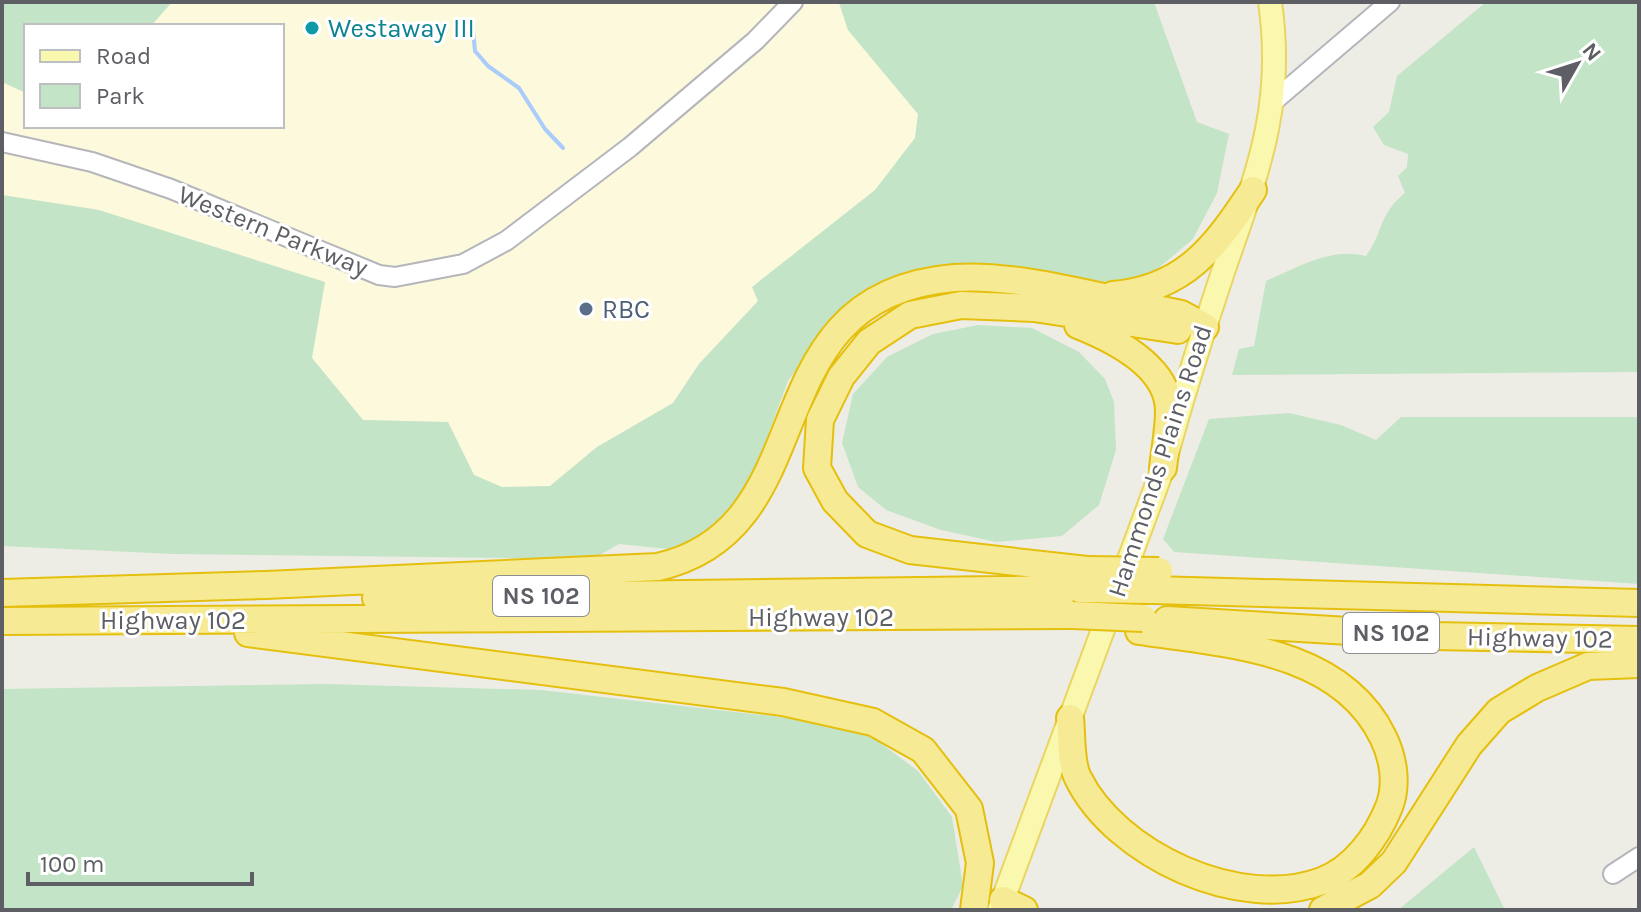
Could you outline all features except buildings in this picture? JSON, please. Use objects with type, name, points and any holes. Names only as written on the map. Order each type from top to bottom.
[{"type":"highway","points":[[1092,297],[1137,293],[1167,282],[1189,268],[1211,250],[1253,190]]},
{"type":"highway","points":[[2,594],[648,569],[675,563],[719,541],[751,507],[814,363],[835,334],[863,309],[909,286],[953,278],[1001,279],[1181,314],[1205,327]]},
{"type":"highway","points":[[1084,580],[910,550],[867,534],[835,501],[817,468],[820,420],[841,377],[869,342],[910,315],[961,305],[1034,308],[1175,330],[1205,327]]},
{"type":"highway","points":[[1034,308],[1114,341],[1138,357],[1157,378],[1169,408],[1163,468]]},
{"type":"highway","name":"Highway 102","points":[[2,594],[418,597],[1084,580],[1639,603]]},
{"type":"highway","name":"Highway 102","points":[[2,621],[972,616],[1432,636],[1639,640]]},
{"type":"highway","points":[[145,620],[783,702],[873,722],[923,750],[969,809],[980,863],[974,910]]},
{"type":"highway","points":[[1070,718],[1076,775],[1099,812],[1135,844],[1170,865],[1262,890],[1299,888],[1325,880],[1351,863],[1376,837],[1391,803],[1393,757],[1371,712],[1329,677],[1268,650],[1141,625]]},
{"type":"highway","points":[[1323,910],[1370,885],[1394,862],[1469,745],[1499,711],[1537,688],[1588,666],[1639,664]]},
{"type":"main road","name":"Hammonds Plains Road","points":[[1008,907],[1070,718],[1163,468],[1205,327],[1253,190],[1274,101],[1276,56],[1270,2]]},
{"type":"street","name":"Western Parkway","points":[[2,142],[92,162],[171,189],[379,275],[395,277],[425,272],[463,264],[527,225],[630,147],[758,38],[793,2]]},
{"type":"street","points":[[1274,101],[1390,2]]},
{"type":"street","points":[[1613,874],[1639,857]]},
{"type":"shaded area","points":[[172,2],[838,2],[848,30],[918,114],[915,138],[875,190],[823,232],[699,364],[673,403],[597,447],[550,486],[502,487],[474,475],[448,422],[363,420],[312,358],[99,210],[2,195],[2,82],[24,92],[24,128],[284,128],[284,24],[153,24]]},
{"type":"green space","points":[[2,2],[172,2],[153,24],[24,24],[24,92],[2,82]]},
{"type":"green space","points":[[839,2],[1154,2],[1197,122],[1229,134],[1217,193],[1193,239],[1148,277],[1085,284],[972,264],[907,273],[867,294],[828,327],[788,381],[761,454],[728,523],[678,550],[619,544],[593,559],[174,554],[2,546],[2,195],[99,210],[325,282],[312,358],[363,420],[448,422],[474,475],[502,487],[550,486],[597,447],[673,403],[699,364],[758,301],[752,287],[875,190],[915,138],[918,114],[848,30]]},
{"type":"green space","points":[[1486,2],[1639,2],[1639,372],[1232,375],[1239,349],[1254,346],[1266,281],[1327,256],[1366,256],[1385,217],[1405,193],[1398,176],[1407,167],[1408,154],[1384,145],[1373,127],[1389,112],[1397,76]]},
{"type":"green space","points":[[978,325],[1032,328],[1079,352],[1105,379],[1114,402],[1116,450],[1099,505],[1062,536],[996,542],[941,530],[886,510],[858,487],[842,443],[853,394],[887,357],[933,334]]},
{"type":"green space","points":[[1289,413],[1341,425],[1376,440],[1401,417],[1639,417],[1639,584],[1174,552],[1163,539],[1209,419]]},
{"type":"green space","points":[[326,684],[541,690],[797,719],[871,736],[918,771],[952,817],[963,886],[951,910],[2,910],[2,689]]},
{"type":"green space","points":[[1474,847],[1505,910],[1398,910]]},
{"type":"waterway","points":[[473,30],[475,51],[488,66],[519,88],[545,129],[563,148]]},
{"type":"place","name":"Westaway III","points":[[312,28]]},
{"type":"place","name":"RBC","points":[[586,309]]}]
